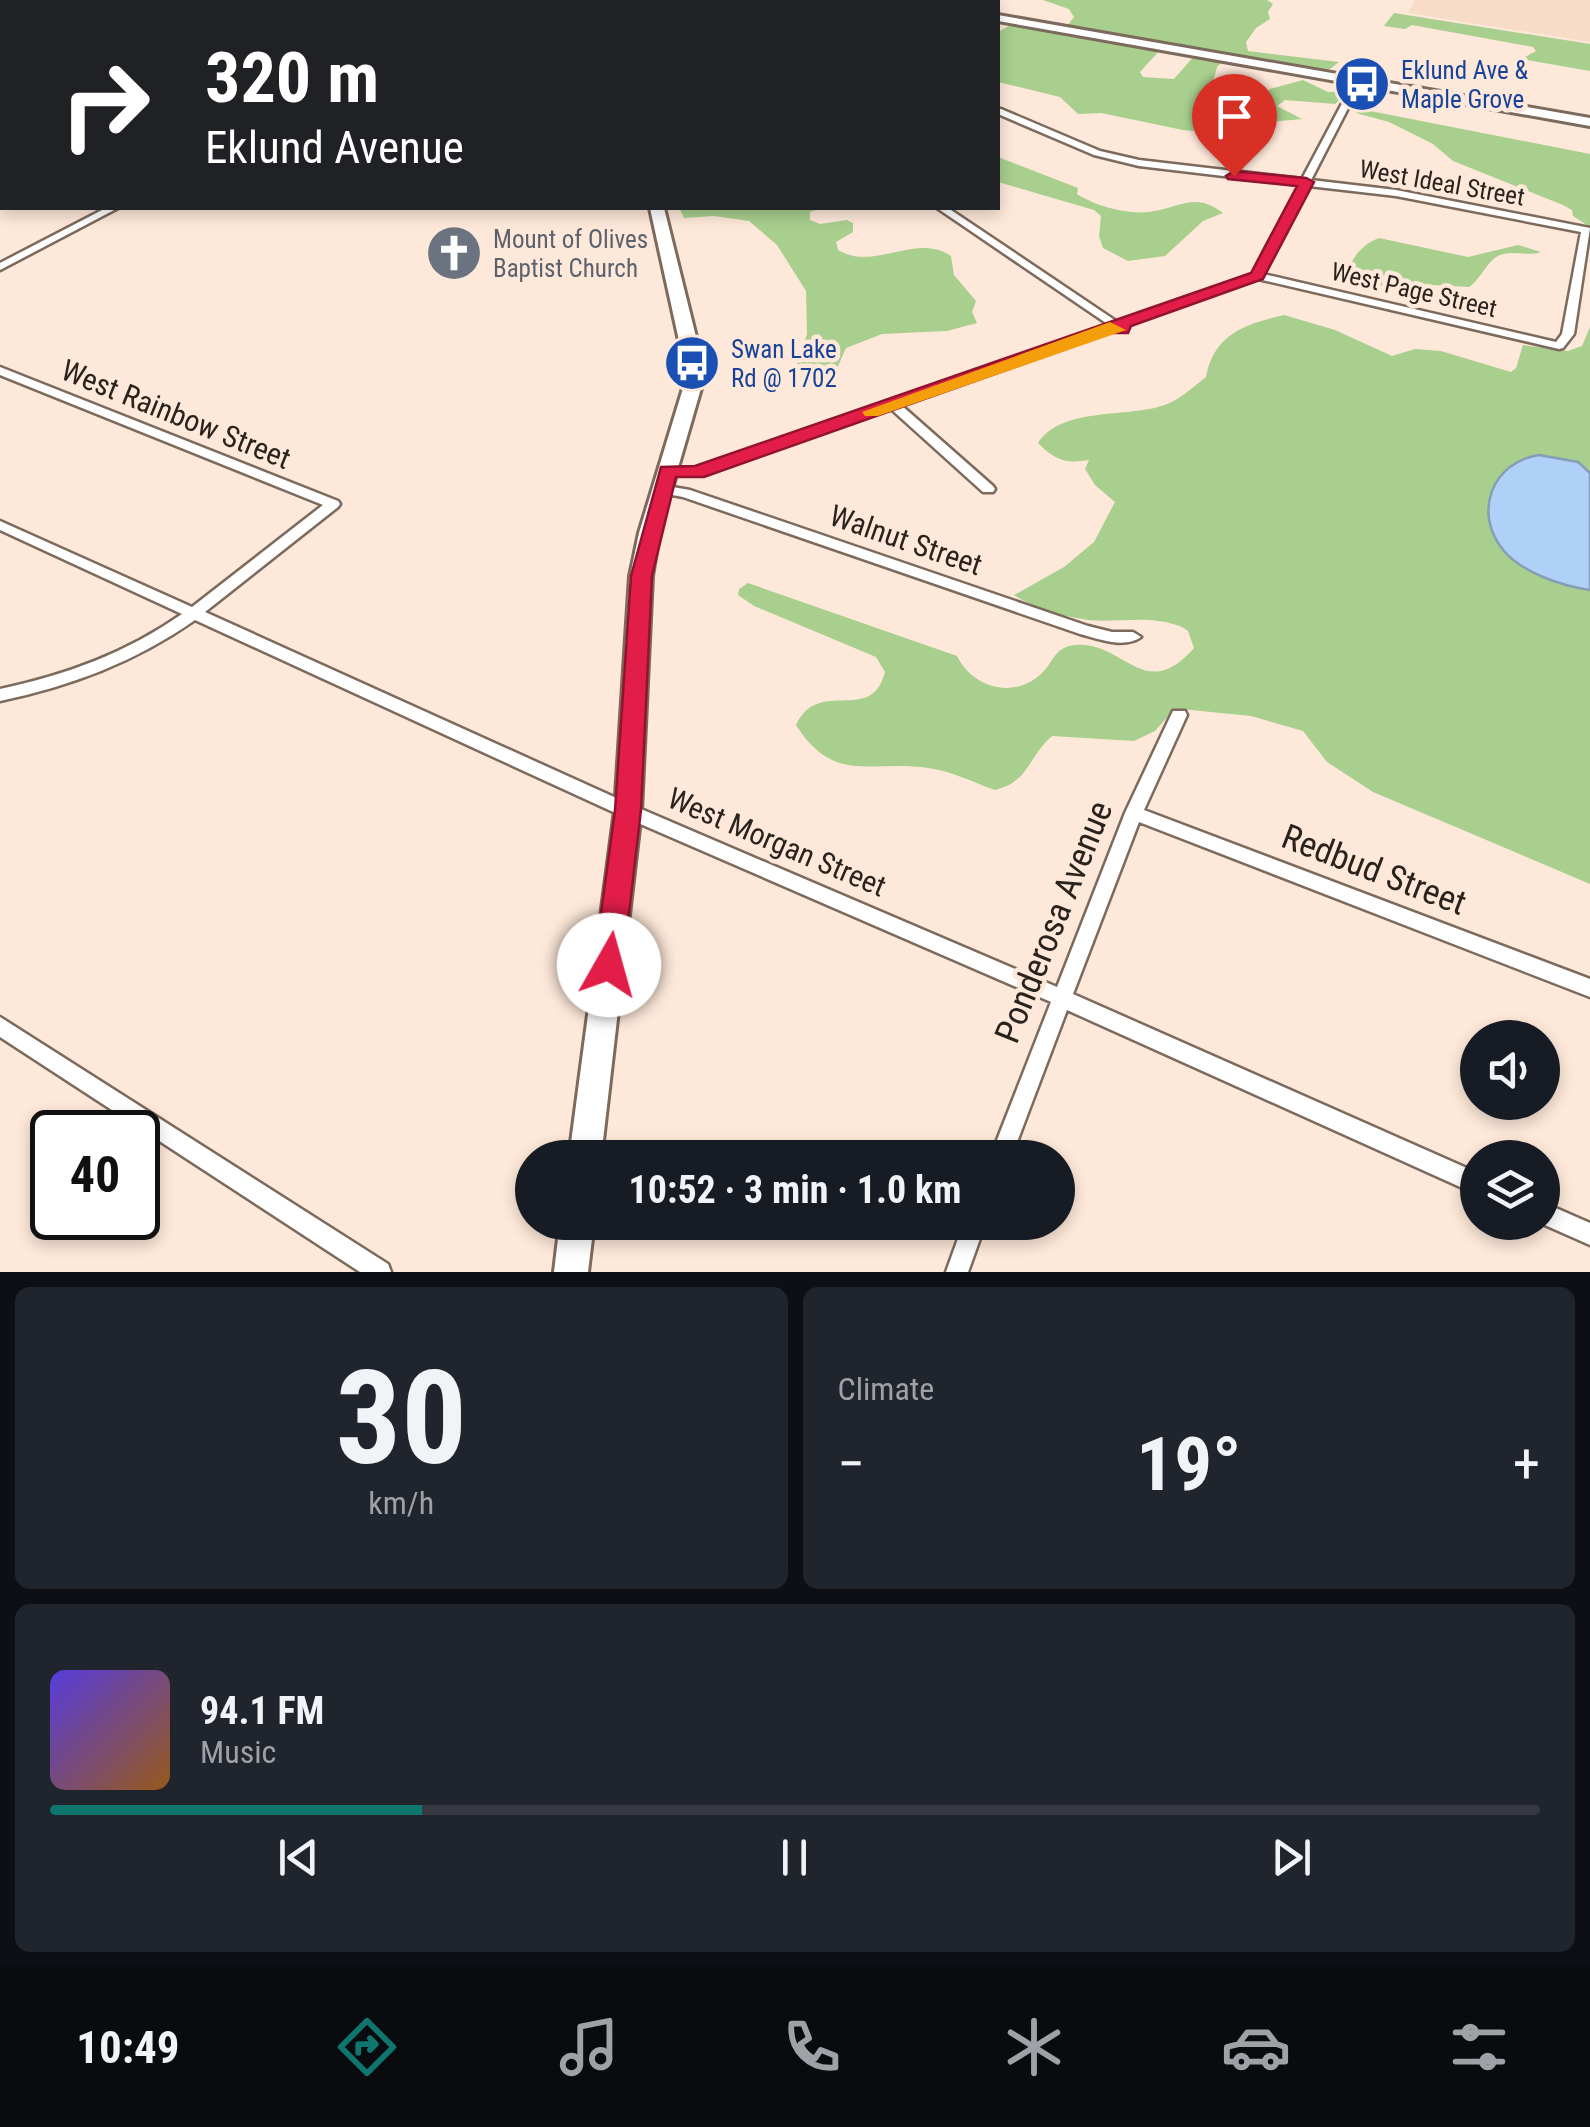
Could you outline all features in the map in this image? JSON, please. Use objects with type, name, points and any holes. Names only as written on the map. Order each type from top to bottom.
[{"type":"street","points":[[1000,18],[1590,122]]},
{"type":"street","points":[[664,480],[697,472],[1257,276],[1358,80]]},
{"type":"street","name":"West Ideal Street","points":[[1000,112],[1116,158],[1427,198],[1588,231]]},
{"type":"street","points":[[0,267],[109,210]]},
{"type":"street","points":[[587,1140],[628,810],[639,599],[649,534],[693,385],[657,210]]},
{"type":"street","points":[[945,210],[1115,324]]},
{"type":"street","name":"West Page Street","points":[[1257,276],[1561,345],[1568,334],[1588,231]]},
{"type":"street","name":"West Rainbow Street","points":[[0,371],[333,504],[198,614]]},
{"type":"street","points":[[894,404],[988,489]]},
{"type":"street","name":"Walnut Street","points":[[664,480],[685,493],[1085,630],[1112,637],[1134,636]]},
{"type":"street","name":"West Morgan Street","points":[[0,525],[628,810],[1460,1176]]},
{"type":"street","points":[[0,695],[78,678],[198,614]]},
{"type":"street","name":"Ponderosa Avenue","points":[[1007,1140],[1134,813],[1179,714]]},
{"type":"street","name":"Redbud Street","points":[[1134,813],[1590,988]]},
{"type":"street","points":[[0,1026],[380,1272]]},
{"type":"street","points":[[1560,1221],[1590,1234]]},
{"type":"street","points":[[571,1272],[575,1240]]},
{"type":"street","points":[[957,1272],[969,1240]]},
{"type":"shaded area","points":[[1415,0],[1590,0],[1590,42],[1408,13]]},
{"type":"green space","points":[[1043,0],[1267,0],[1273,4],[1268,12],[1270,19],[1256,28],[1246,42],[1248,51],[1339,62],[1325,73],[1073,28],[1068,25],[1074,17],[1069,9]]},
{"type":"green space","points":[[1394,13],[1590,44],[1590,71],[1521,59],[1536,51],[1533,47],[1412,25],[1405,29],[1384,26]]},
{"type":"green space","points":[[1014,23],[1161,49],[1140,72],[1143,77],[1174,79],[1195,55],[1225,59],[1217,67],[1211,90],[1244,101],[1303,80],[1328,92],[1350,91],[1335,104],[1285,100],[1277,106],[1302,119],[1269,122],[1240,135],[1183,130],[1101,113],[1078,114],[1060,97],[1000,82],[1000,31]]},
{"type":"green space","points":[[1360,109],[1590,154],[1590,227],[1563,205],[1453,161],[1433,144],[1389,122],[1356,113]]},
{"type":"green space","points":[[1000,158],[1078,188],[1077,194],[1115,209],[1146,212],[1197,202],[1223,213],[1203,221],[1165,256],[1128,261],[1103,248],[1099,236],[1101,216],[1094,210],[1000,183]]},
{"type":"green space","points":[[680,210],[816,210],[810,212],[810,220],[820,224],[847,220],[853,223],[853,232],[836,242],[838,250],[852,256],[909,249],[938,250],[951,256],[954,275],[976,301],[972,312],[977,323],[947,331],[882,334],[846,348],[832,380],[794,373],[807,334],[806,291],[777,245],[749,221],[714,216],[684,218]]},
{"type":"green space","points":[[1379,238],[1468,257],[1518,245],[1541,252],[1498,256],[1469,287],[1433,285],[1402,291],[1358,280],[1349,273],[1359,251]]},
{"type":"green space","points":[[1284,315],[1335,330],[1392,356],[1415,349],[1441,351],[1511,372],[1523,345],[1568,351],[1582,346],[1590,327],[1590,473],[1578,462],[1539,455],[1522,566],[1590,590],[1590,884],[1373,792],[1327,762],[1303,731],[1251,716],[1181,709],[1170,714],[1155,731],[1134,741],[1052,736],[1022,775],[995,790],[937,769],[840,763],[811,744],[796,725],[806,711],[818,704],[868,696],[878,688],[885,672],[876,657],[754,606],[738,595],[739,589],[748,583],[957,656],[973,676],[994,686],[1018,687],[1030,682],[1058,652],[1075,645],[1107,651],[1147,671],[1161,671],[1177,664],[1194,648],[1188,631],[1182,627],[1147,620],[1079,619],[1040,608],[1014,595],[1064,567],[1094,542],[1115,502],[1095,485],[1085,469],[1089,460],[1061,459],[1038,443],[1061,424],[1077,419],[1171,402],[1206,377],[1216,350],[1233,333]]},
{"type":"water","points":[[1539,455],[1578,462],[1590,473],[1590,590],[1532,572],[1512,559],[1494,536],[1489,506],[1499,478],[1509,468]]},
{"type":"slow traffic","points":[[871,412],[1110,328],[1118,330]]},
{"type":"place","name":"Eklund Ave & Maple Grove","points":[[1362,84]]},
{"type":"place","name":"Mount of Olives Baptist Church","points":[[454,253]]},
{"type":"place","name":"Swan Lake Rd @ 1702","points":[[692,363]]},
{"type":"route","points":[[609,965],[628,810],[642,576],[649,534],[668,471],[697,472],[1110,328],[1125,328],[1124,323],[1257,276],[1306,182],[1234,176]]}]
